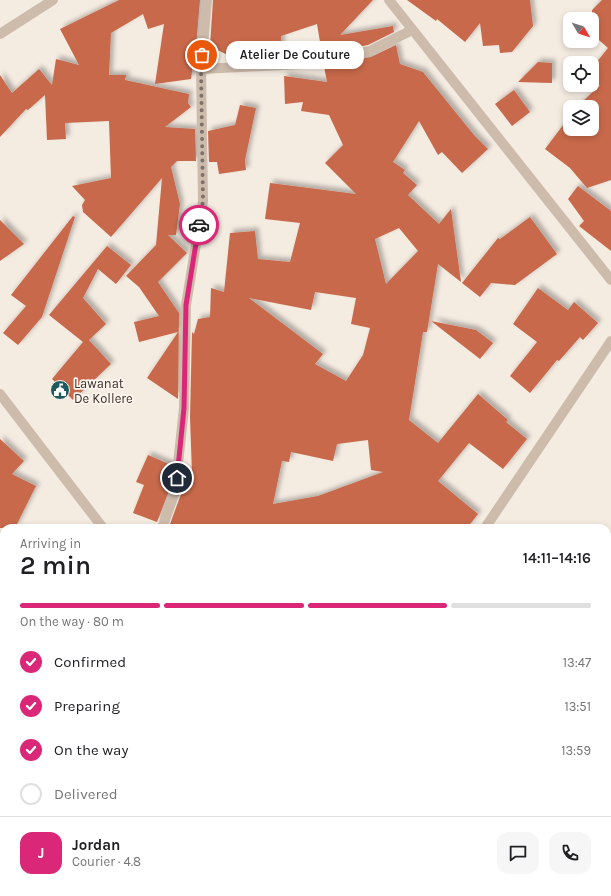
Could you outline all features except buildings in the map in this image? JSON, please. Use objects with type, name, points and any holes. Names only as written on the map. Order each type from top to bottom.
[{"type":"street","points":[[0,34],[53,0]]},
{"type":"street","points":[[163,524],[175,492],[184,408],[186,305],[203,201],[201,69],[207,0]]},
{"type":"street","points":[[389,0],[611,280]]},
{"type":"street","points":[[201,69],[303,64],[370,51],[412,30]]},
{"type":"street","points":[[488,524],[611,341]]},
{"type":"street","points":[[0,394],[100,524]]},
{"type":"way so far","points":[[199,225],[203,201],[202,55]]},
{"type":"place","name":"Atelier De Couture","points":[[202,55]]},
{"type":"place","name":"Lawanat De Kollere","points":[[60,390]]},
{"type":"route","points":[[177,478],[184,408],[186,305],[199,225]]}]
